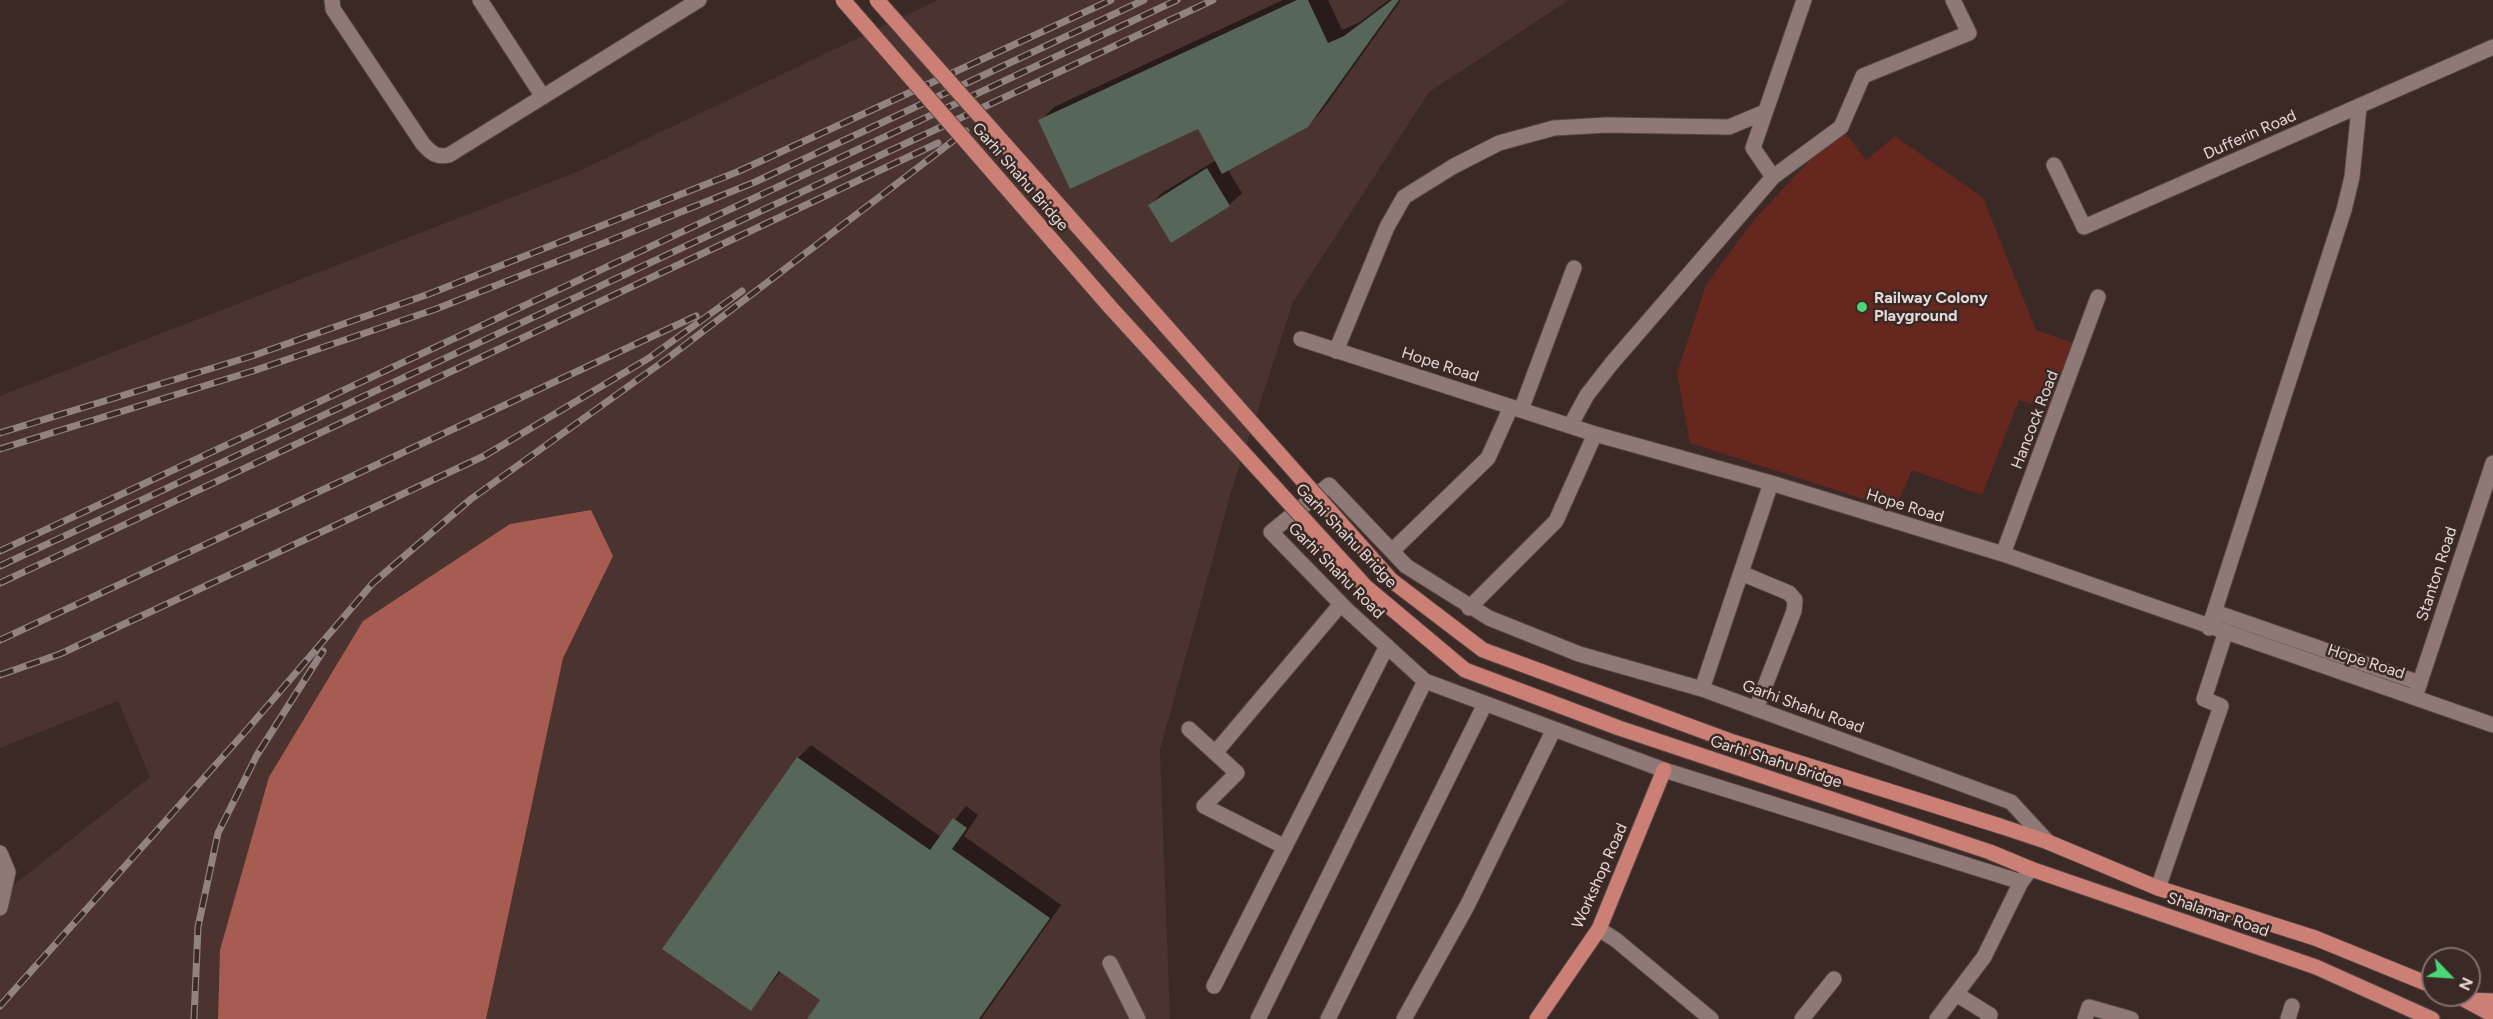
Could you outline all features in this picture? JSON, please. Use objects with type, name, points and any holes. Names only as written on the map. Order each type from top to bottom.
[{"type":"main road","name":"Garhi Shahu Bridge","points":[[843,0],[1111,308],[1358,578],[1430,643],[1465,670],[1619,728],[1990,852]]},
{"type":"main road","name":"Garhi Shahu Bridge","points":[[877,0],[1391,580],[1443,622],[1483,650],[1701,730],[2000,826]]},
{"type":"main road","name":"Workshop Road","points":[[1537,1019],[1599,929],[1664,770]]},
{"type":"main road","name":"Shalamar Road","points":[[2000,826],[2048,842],[2158,888],[2315,938],[2421,981]]},
{"type":"main road","name":"Shalamar Road","points":[[1990,852],[2031,869],[2316,967],[2432,1019]]},
{"type":"main road","points":[[2478,1007],[2493,1016]]},
{"type":"street","points":[[332,0],[333,9],[432,153],[441,157],[449,155],[699,0]]},
{"type":"street","points":[[480,0],[543,97]]},
{"type":"street","points":[[1773,177],[1753,148],[1804,0]]},
{"type":"street","points":[[1570,426],[1587,395],[1612,363],[1773,177],[1841,127],[1863,76],[1969,33],[1953,0]]},
{"type":"street","name":"Dufferin Road","points":[[2054,165],[2084,227],[2359,108],[2493,47]]},
{"type":"street","points":[[2209,628],[2344,210],[2352,177],[2359,108]]},
{"type":"street","points":[[1336,351],[1387,228],[1404,197],[1454,166],[1499,143],[1554,128],[1607,125],[1729,127],[1765,112]]},
{"type":"street","points":[[1392,551],[1488,458],[1516,409],[1574,268]]},
{"type":"street","name":"Hancock Road","points":[[2003,554],[2098,297]]},
{"type":"street","name":"Hope Road","points":[[1301,339],[1595,434],[1771,483],[2003,554],[2225,634],[2418,690],[2493,725]]},
{"type":"street","points":[[1468,608],[1556,521],[1595,434]]},
{"type":"street","name":"Stanton Road","points":[[2418,690],[2493,463]]},
{"type":"street","points":[[1702,689],[1771,483]]},
{"type":"street","name":"Garhi Shahu Road","points":[[2021,882],[1664,770],[1425,681],[1341,604],[1271,532],[1329,484],[1406,566],[1468,608],[1579,654],[1702,689],[2011,802],[2048,842]]},
{"type":"street","points":[[1741,573],[1789,593],[1795,600],[1794,611],[1756,709]]},
{"type":"street","points":[[1215,753],[1341,604]]},
{"type":"street","points":[[2215,612],[2418,690]]},
{"type":"street","points":[[2158,888],[2221,706],[2204,699],[2225,634]]},
{"type":"street","points":[[1214,986],[1387,646]]},
{"type":"street","points":[[1258,1019],[1425,681]]},
{"type":"street","points":[[1328,1019],[1485,704]]},
{"type":"street","points":[[1189,729],[1237,773],[1204,806],[1285,847]]},
{"type":"street","points":[[1404,1019],[1467,906],[1554,729]]},
{"type":"street","points":[[0,853],[8,872],[0,908]]},
{"type":"street","points":[[1937,1019],[1984,957],[2021,882],[2031,869]]},
{"type":"street","points":[[1599,929],[1711,1019]]},
{"type":"street","points":[[1110,963],[1138,1019]]},
{"type":"street","points":[[1802,1019],[1834,979]]},
{"type":"street","points":[[1956,994],[1990,1015],[1988,1019]]},
{"type":"street","points":[[2085,1019],[2089,1007],[2131,1019]]},
{"type":"shaded area","points":[[938,0],[1569,0],[1429,92],[1293,302],[1232,489],[1160,750],[1170,1019],[0,1019],[0,896],[150,777],[118,701],[0,748],[0,396],[577,172]]},
{"type":"shaded area","name":"Railway Colony Playground","points":[[1841,127],[1866,160],[1895,136],[1983,198],[2036,330],[2076,344],[2053,410],[2019,400],[1982,495],[1912,470],[1895,509],[1690,443],[1677,373],[1706,285],[1753,221]]},
{"type":"shaded area","points":[[591,510],[613,556],[563,658],[486,1019],[218,1019],[220,950],[269,777],[363,621],[510,524]]},
{"type":"building","points":[[1297,0],[1308,0],[1328,43],[1344,36],[1392,0],[1399,0],[1308,127],[1222,174],[1198,129],[1070,189],[1038,120]]},
{"type":"building","points":[[1207,168],[1230,206],[1171,243],[1148,205]]},
{"type":"building","points":[[797,757],[930,850],[953,818],[967,828],[952,849],[1050,918],[979,1019],[807,1019],[820,1000],[779,971],[751,1011],[662,949]]},
{"type":"railway","points":[[0,433],[252,356],[429,294],[737,172],[1111,0]]},
{"type":"railway","points":[[0,449],[256,370],[436,309],[755,182],[1144,0]]},
{"type":"railway","points":[[0,551],[1177,0]]},
{"type":"railway","points":[[0,566],[1213,0]]},
{"type":"railway","points":[[0,1006],[245,732],[373,583],[471,499],[668,358],[966,131]]},
{"type":"railway","points":[[0,583],[938,143]]},
{"type":"railway","points":[[0,675],[60,654],[484,456],[649,358],[742,291]]},
{"type":"railway","points":[[0,640],[696,316]]},
{"type":"railway","points":[[194,1019],[198,927],[218,833],[257,755],[323,651]]},
{"type":"place","name":"Railway Colony Playground","points":[[1862,307]]}]
